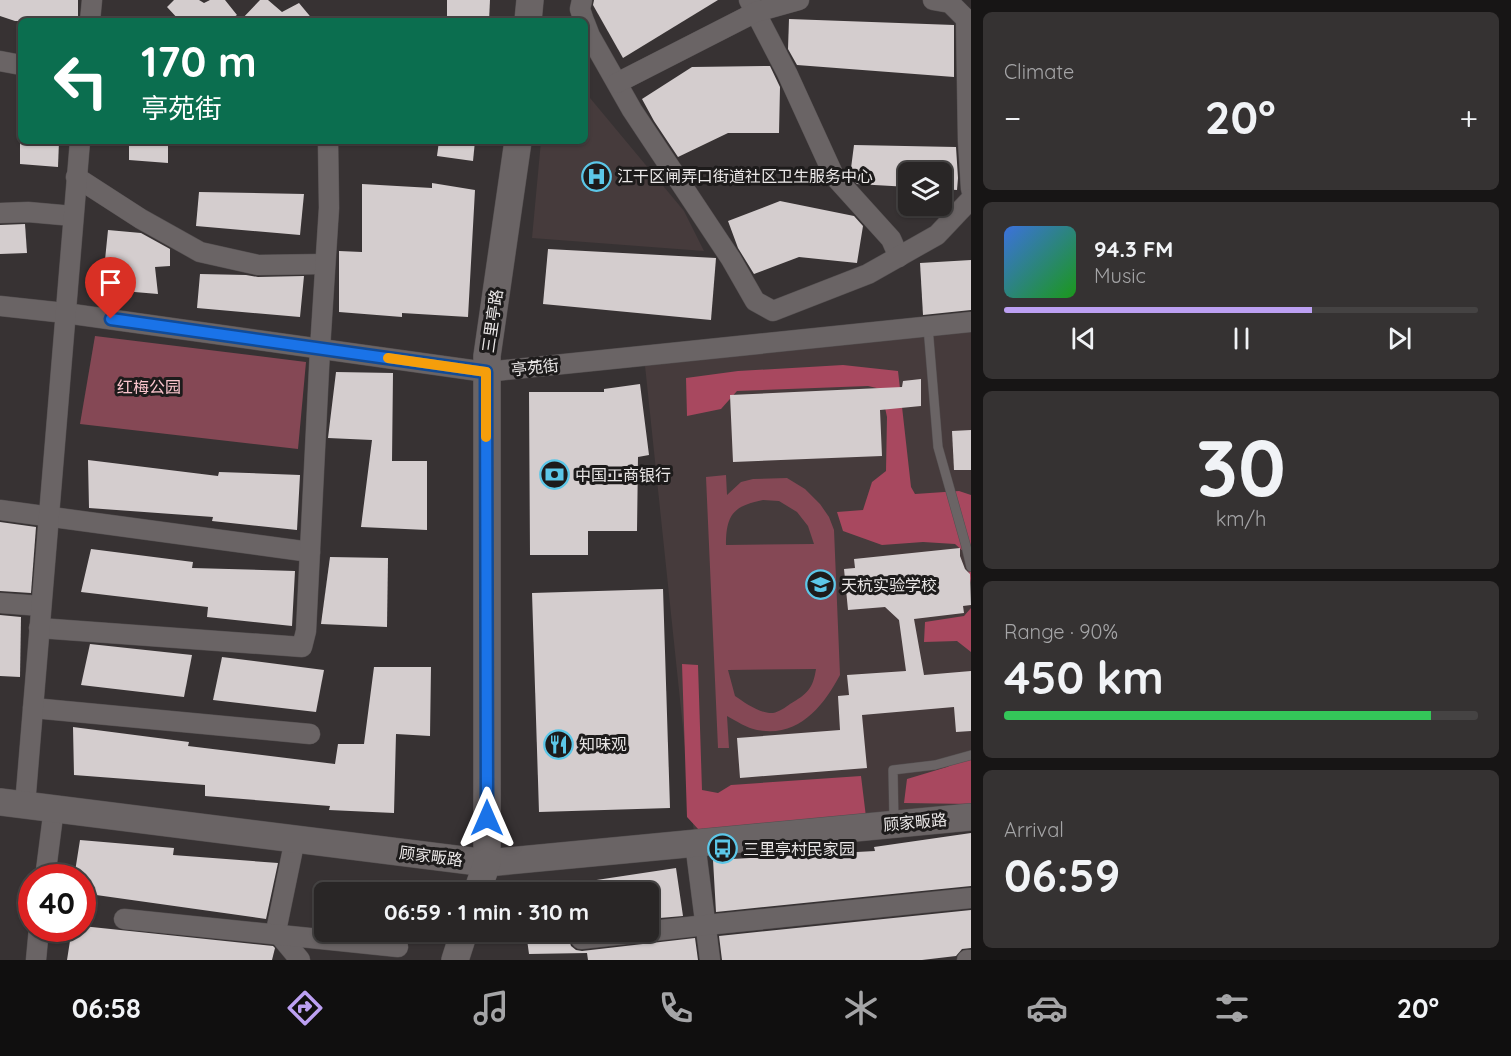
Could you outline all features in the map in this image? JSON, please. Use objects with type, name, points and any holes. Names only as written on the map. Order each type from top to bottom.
[{"type":"street","points":[[90,18],[92,0]]},
{"type":"street","points":[[528,18],[530,0]]},
{"type":"street","points":[[582,0],[580,9],[583,18]]},
{"type":"street","points":[[617,83],[752,6],[799,0]]},
{"type":"street","points":[[933,0],[950,3],[966,19],[971,189]]},
{"type":"street","points":[[752,6],[787,73],[834,176],[891,239],[899,257]]},
{"type":"street","points":[[588,30],[632,110],[731,259],[755,301],[773,311],[868,274],[899,257],[937,235],[971,199]]},
{"type":"street","points":[[0,62],[18,65]]},
{"type":"street","points":[[12,804],[33,708],[80,144]]},
{"type":"street","points":[[39,628],[302,646],[306,631],[329,208],[328,144]]},
{"type":"street","name":"三里亭路","points":[[480,882],[487,863],[486,356],[518,144]]},
{"type":"street","points":[[76,177],[141,219],[200,252],[258,265],[326,264]]},
{"type":"street","points":[[0,213],[28,212],[73,216]]},
{"type":"street","name":"亭苑街","points":[[0,306],[65,313],[486,372],[971,322]]},
{"type":"street","points":[[0,510],[310,552]]},
{"type":"street","points":[[0,603],[41,606]]},
{"type":"street","points":[[33,708],[310,734]]},
{"type":"street","name":"顾家畈路","points":[[12,804],[487,863],[971,817]]},
{"type":"street","points":[[47,864],[54,808]]},
{"type":"street","points":[[295,839],[276,931],[300,960]]},
{"type":"street","points":[[695,843],[710,960]]},
{"type":"street","points":[[659,930],[971,898]]},
{"type":"street","points":[[124,919],[398,947]]},
{"type":"street","points":[[36,960],[38,942]]},
{"type":"street","points":[[455,960],[461,942]]},
{"type":"lane","points":[[928,327],[938,447],[971,567]]},
{"type":"lane","points":[[894,824],[893,770],[935,765],[971,755]]},
{"type":"shaded area","name":"江干区闸弄口街道社区卫生服务中心","points":[[588,96],[684,211],[704,251],[532,238],[541,144],[588,144]]},
{"type":"shaded area","name":"天杭实验学校","points":[[971,322],[971,814],[695,843],[644,356]]},
{"type":"shaded area","points":[[843,365],[898,371],[911,487],[915,494],[959,491],[971,495],[971,583],[964,552],[955,544],[923,542],[882,545],[843,531],[837,512],[863,510],[872,482],[886,471],[887,417],[881,389],[868,386],[737,391],[721,409],[687,416],[686,378],[738,371]]},
{"type":"shaded area","points":[[971,608],[971,652],[957,641],[924,642],[925,622],[964,616]]},
{"type":"shaded area","points":[[682,664],[698,665],[702,790],[718,793],[731,785],[861,776],[866,817],[699,830],[687,817]]},
{"type":"shaded area","points":[[971,755],[971,804],[904,803],[907,779],[947,767]]},
{"type":"green space","name":"红梅公园","points":[[95,336],[306,362],[298,449],[80,424]]},
{"type":"green space","points":[[726,475],[727,495],[741,482],[753,479],[787,478],[805,489],[820,504],[834,530],[840,675],[817,709],[797,725],[772,731],[757,730],[727,716],[729,748],[718,748],[706,477]],"holes":[[[763,500],[779,501],[797,512],[808,526],[814,544],[726,545],[728,526],[733,514],[745,505]],[[816,669],[813,682],[805,694],[773,713],[758,710],[735,696],[728,670]]]},
{"type":"building","points":[[0,0],[78,0],[78,18],[18,18],[18,21],[15,21],[0,16]]},
{"type":"building","points":[[174,0],[199,0],[204,3],[210,0],[225,0],[237,15],[232,18],[177,18],[167,7]]},
{"type":"building","points":[[260,0],[268,0],[282,12],[299,3],[312,18],[243,18]]},
{"type":"building","points":[[447,0],[490,0],[489,18],[447,18]]},
{"type":"building","points":[[594,0],[718,0],[623,58],[593,5]]},
{"type":"building","points":[[789,19],[954,25],[954,77],[797,65],[788,49]]},
{"type":"building","points":[[770,66],[780,87],[779,133],[728,133],[678,157],[642,99],[692,67]]},
{"type":"building","points":[[20,144],[59,144],[58,167],[20,164]]},
{"type":"building","points":[[129,144],[168,144],[168,163],[129,160]]},
{"type":"building","points":[[439,144],[475,144],[473,161],[437,156]]},
{"type":"building","points":[[854,145],[956,147],[957,190],[952,190],[952,162],[898,162],[898,186],[857,184],[850,176]]},
{"type":"building","points":[[432,183],[475,190],[468,317],[402,313],[402,317],[339,312],[339,251],[362,252],[362,184],[432,188]]},
{"type":"building","points":[[199,192],[304,194],[300,235],[196,226]]},
{"type":"building","points":[[780,201],[854,216],[863,226],[857,263],[799,257],[754,274],[738,248],[728,221]]},
{"type":"building","points":[[25,224],[27,253],[0,254],[0,225]]},
{"type":"building","points":[[108,230],[141,233],[170,249],[170,266],[155,267],[158,294],[111,290],[119,263],[105,260]]},
{"type":"building","points":[[548,249],[716,258],[711,320],[543,304]]},
{"type":"building","points":[[971,260],[971,310],[923,315],[920,263]]},
{"type":"building","points":[[200,274],[258,277],[304,276],[300,317],[197,308]]},
{"type":"building","points":[[336,372],[393,373],[392,461],[427,461],[427,530],[361,527],[372,440],[328,438]]},
{"type":"building","points":[[921,379],[921,406],[880,410],[882,456],[733,462],[730,395],[902,387],[903,381]]},
{"type":"building","points":[[640,384],[649,455],[638,457],[637,531],[588,531],[588,555],[530,555],[529,392],[604,392],[604,389]]},
{"type":"building","points":[[971,430],[971,470],[954,470],[952,431]]},
{"type":"building","points":[[88,460],[218,476],[219,472],[300,475],[297,530],[212,521],[213,517],[89,508]]},
{"type":"building","points":[[0,522],[36,527],[31,593],[0,591]]},
{"type":"building","points":[[960,548],[960,556],[965,569],[970,574],[971,605],[963,606],[964,613],[914,619],[924,675],[971,671],[971,731],[956,732],[954,707],[862,715],[867,768],[740,778],[737,738],[840,730],[838,696],[849,695],[847,675],[906,671],[899,620],[885,607],[848,610],[844,569],[855,568],[854,559]]},
{"type":"building","points":[[91,549],[193,562],[192,568],[295,571],[292,626],[207,617],[208,607],[81,592]]},
{"type":"building","points":[[330,557],[388,558],[387,627],[321,624]]},
{"type":"building","points":[[663,589],[670,808],[539,812],[532,593]]},
{"type":"building","points":[[0,615],[21,617],[20,677],[0,676]]},
{"type":"building","points":[[90,644],[192,655],[184,697],[81,685]]},
{"type":"building","points":[[222,657],[324,670],[316,712],[213,700]]},
{"type":"building","points":[[374,667],[431,667],[430,736],[396,734],[394,813],[329,810],[330,806],[205,796],[205,785],[74,775],[73,727],[189,742],[188,746],[335,764],[338,744],[364,744]]},
{"type":"building","points":[[971,833],[971,886],[716,912],[713,860],[875,851],[874,847]]},
{"type":"building","points":[[80,840],[174,848],[173,855],[278,863],[266,919],[96,895],[96,864],[76,864]]},
{"type":"building","points":[[676,868],[683,916],[659,918],[659,882],[583,882]]},
{"type":"building","points":[[971,910],[971,948],[962,949],[956,956],[922,960],[722,960],[719,936]]},
{"type":"building","points":[[96,927],[275,948],[272,960],[67,960],[70,942],[96,942]]},
{"type":"building","points":[[695,938],[698,960],[588,960],[587,953],[529,954],[527,942],[570,942],[576,950],[582,951]]},
{"type":"slow traffic","points":[[388,358],[486,372],[486,437]]},
{"type":"place","name":"江干区闸弄口街道社区卫生服务中心","points":[[596,176]]},
{"type":"place","name":"中国工商银行","points":[[554,475]]},
{"type":"place","name":"天杭实验学校","points":[[820,585]]},
{"type":"place","name":"知味观","points":[[558,744]]},
{"type":"place","name":"三里亭村民家园","points":[[722,849]]},
{"type":"route","points":[[111,319],[486,372],[487,818]]}]
